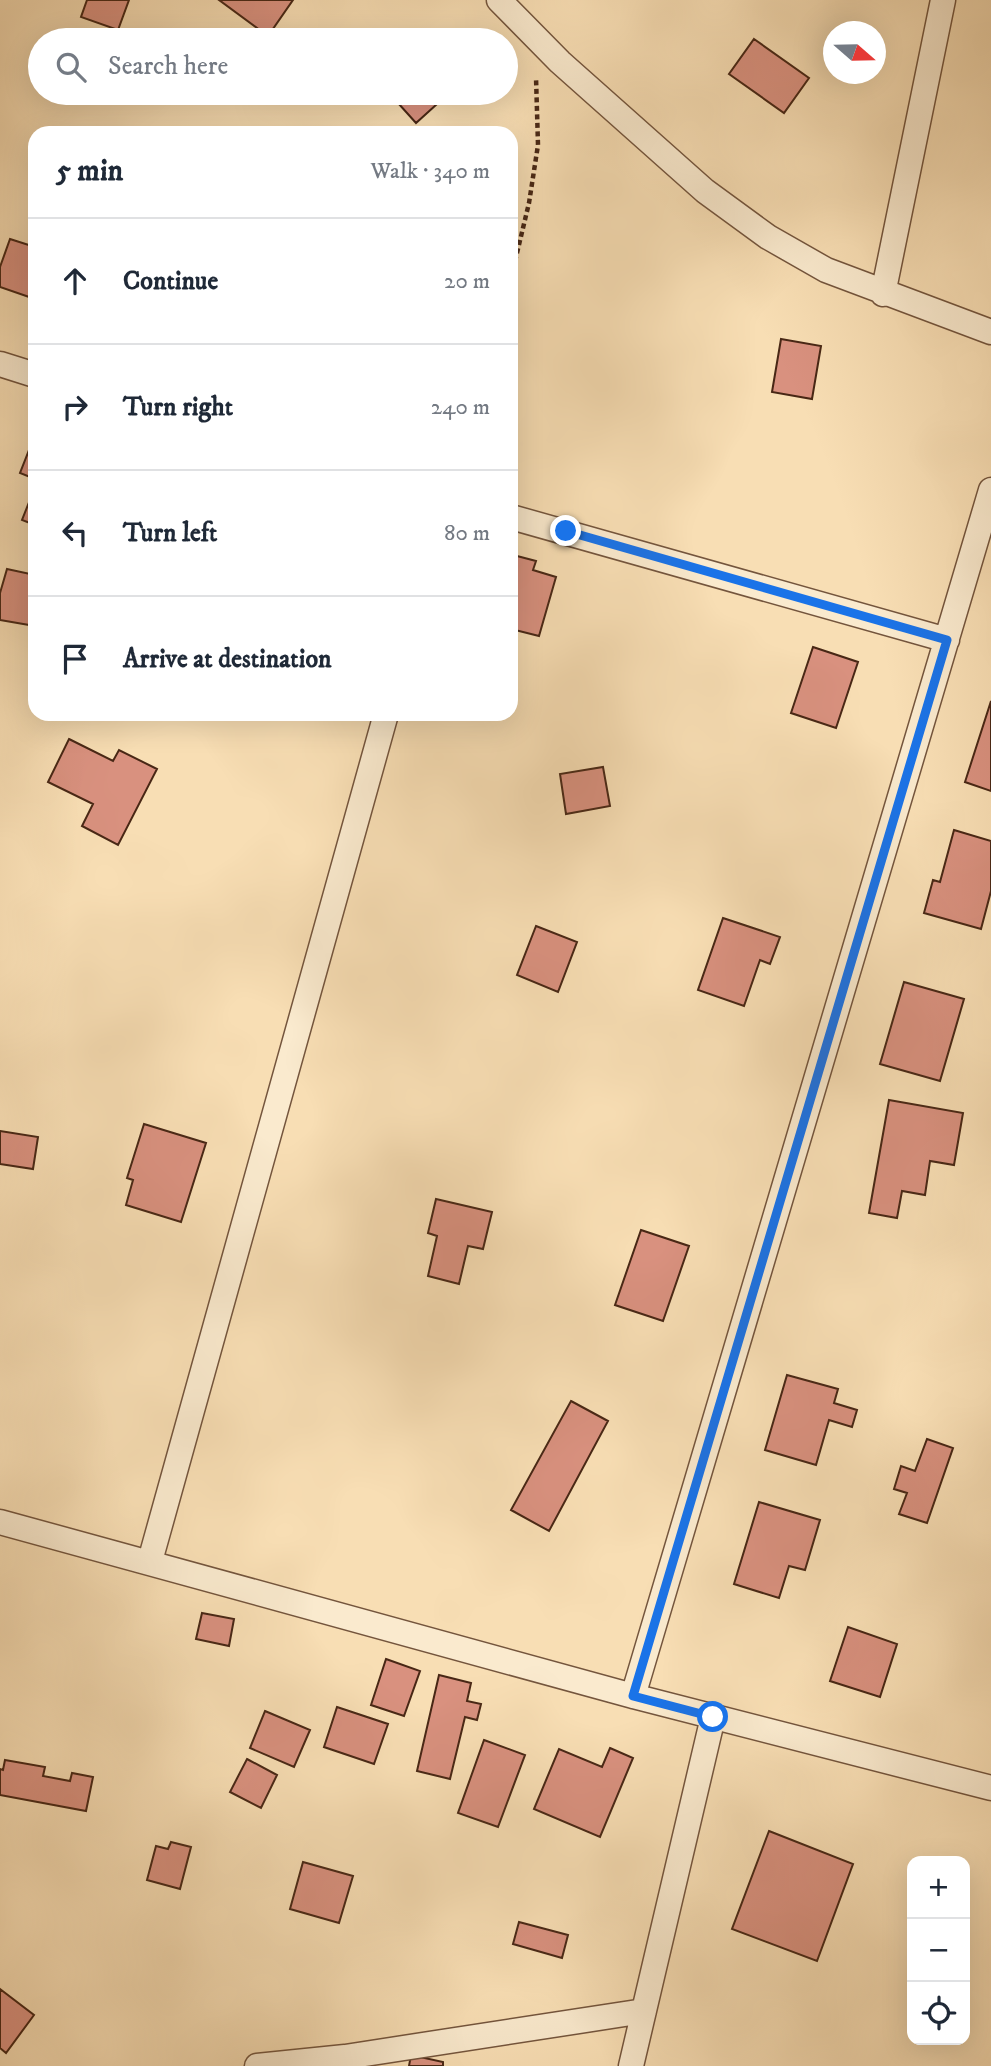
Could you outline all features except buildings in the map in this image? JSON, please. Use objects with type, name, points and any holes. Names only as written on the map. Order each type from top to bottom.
[{"type":"street","points":[[499,0],[705,191],[768,237],[825,270],[883,294],[991,332]]},
{"type":"street","points":[[883,294],[943,0]]},
{"type":"street","points":[[0,364],[28,373]]},
{"type":"street","points":[[633,1696],[991,490]]},
{"type":"street","points":[[518,519],[947,640]]},
{"type":"street","points":[[150,1562],[384,721]]},
{"type":"street","points":[[0,1522],[633,1696],[991,1788]]},
{"type":"street","points":[[631,2066],[713,1717]]},
{"type":"street","points":[[257,2066],[345,2057],[644,2011]]},
{"type":"path","points":[[518,249],[529,203],[538,145],[536,37]]},
{"type":"route","points":[[566,531],[947,640],[633,1696],[713,1717]]}]
